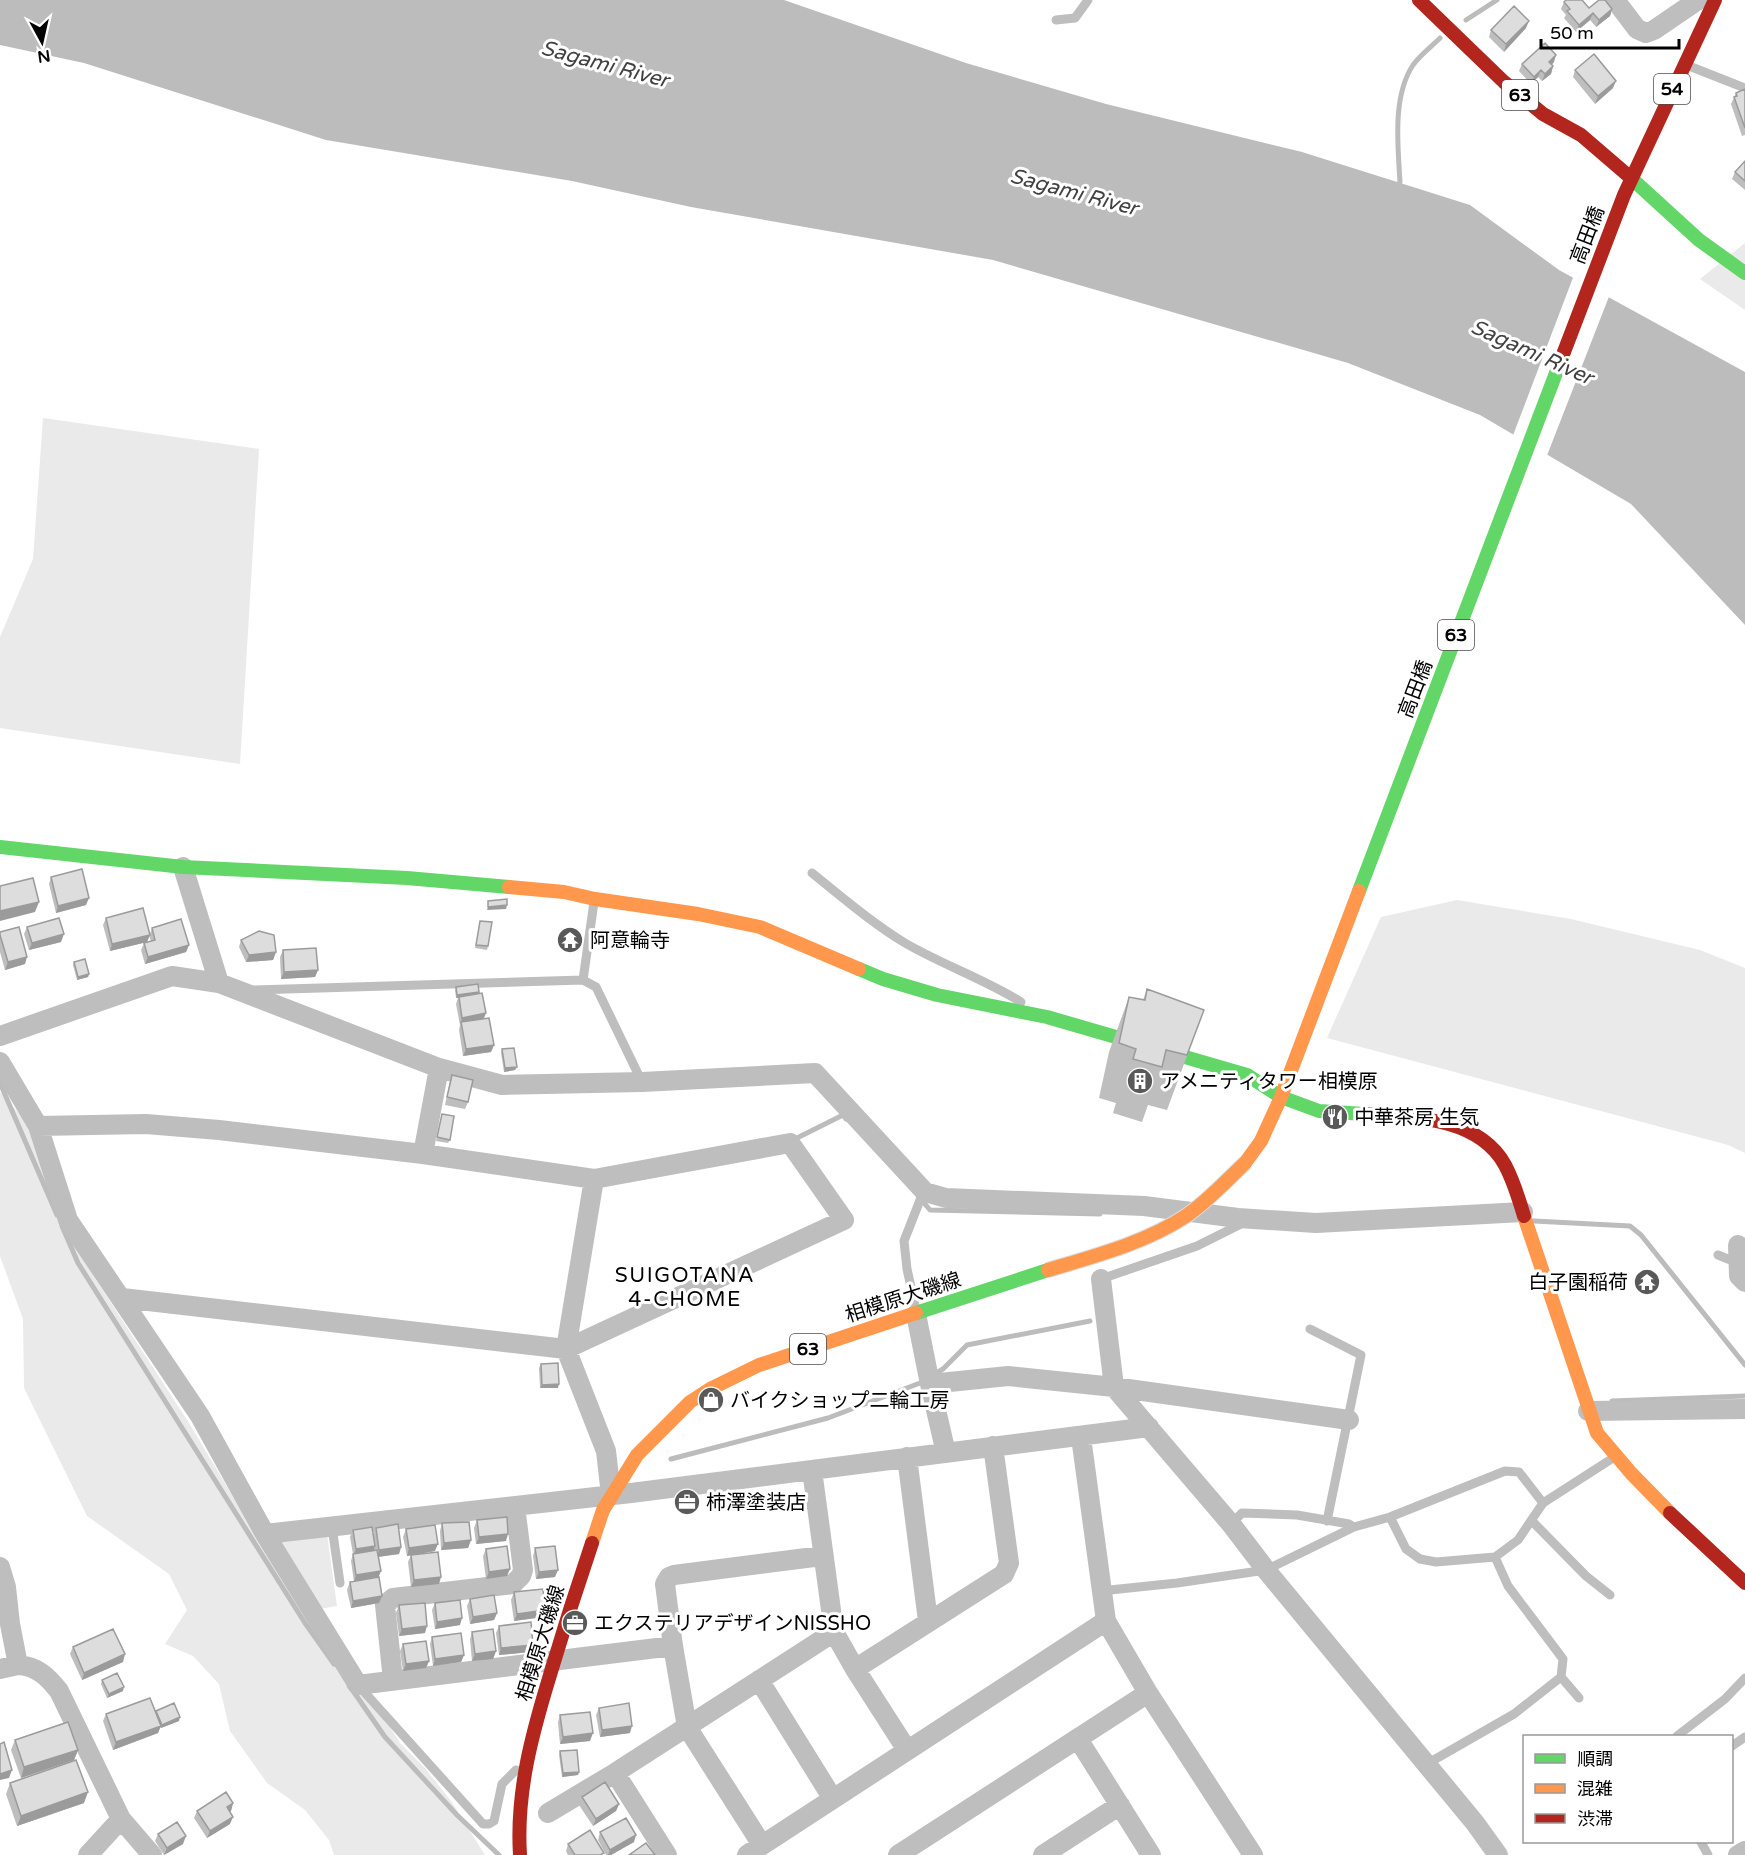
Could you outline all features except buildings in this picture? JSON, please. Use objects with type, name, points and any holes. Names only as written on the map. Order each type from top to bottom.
[{"type":"main road","name":"63","points":[[1419,0],[1504,82],[1543,114],[1581,135],[1631,178]]},
{"type":"main road","name":"54","points":[[1631,178],[1715,0]]},
{"type":"main road","name":"高田橋","points":[[1281,1097],[1631,178]]},
{"type":"main road","points":[[1631,178],[1674,220],[1745,273]]},
{"type":"main road","points":[[0,848],[183,867],[407,879],[564,892],[595,899],[698,914],[760,927],[883,979],[937,995],[1047,1017],[1247,1075],[1281,1097],[1318,1111],[1414,1117],[1446,1123],[1466,1131],[1484,1141],[1505,1165],[1530,1232],[1597,1433],[1615,1456],[1688,1530],[1745,1583]]},
{"type":"main road","name":"相模原大磯線","points":[[520,1855],[519,1802],[524,1762],[593,1539],[611,1495],[637,1455],[656,1434],[690,1402],[710,1389],[759,1365],[1103,1253],[1162,1229],[1187,1215],[1245,1163],[1261,1142],[1281,1097]]},
{"type":"street","points":[[1615,0],[1637,28],[1646,33],[1698,0]]},
{"type":"street","points":[[183,867],[219,983]]},
{"type":"street","points":[[0,1036],[172,976],[219,983],[440,1068],[502,1084],[642,1082],[815,1073],[921,1199],[1144,1206],[1251,1219],[1316,1223],[1523,1212]]},
{"type":"street","points":[[0,1062],[38,1126],[69,1220],[200,1416],[265,1534],[357,1684],[673,1646]]},
{"type":"street","points":[[423,1154],[440,1068]]},
{"type":"street","points":[[38,1126],[157,1125],[219,1130],[423,1154],[594,1179],[790,1143],[844,1220],[566,1349],[122,1298]]},
{"type":"street","points":[[594,1179],[566,1349],[606,1451],[611,1495]]},
{"type":"street","points":[[1738,1254],[1739,1276],[1745,1282]]},
{"type":"street","points":[[1101,1279],[1114,1387],[1231,1524],[1425,1765],[1475,1823],[1498,1855]]},
{"type":"street","points":[[916,1314],[946,1453]]},
{"type":"street","points":[[930,1384],[1008,1376],[1114,1387],[1349,1420]]},
{"type":"street","points":[[1588,1411],[1745,1409]]},
{"type":"street","points":[[265,1534],[611,1495],[1149,1427]]},
{"type":"street","points":[[1081,1437],[1100,1591],[1106,1621],[1148,1693],[1253,1855]]},
{"type":"street","points":[[855,1669],[1004,1574],[1008,1568],[993,1446]]},
{"type":"street","points":[[907,1457],[928,1621]]},
{"type":"street","points":[[812,1470],[834,1632],[907,1750]]},
{"type":"street","points":[[393,1680],[385,1605],[393,1598],[513,1584],[518,1581],[523,1570],[514,1506]]},
{"type":"street","points":[[822,1556],[669,1577],[665,1584],[687,1727],[754,1850],[1106,1621]]},
{"type":"street","points":[[0,1567],[6,1587],[10,1624],[9,1667],[28,1665],[49,1678],[59,1691],[121,1819],[152,1855]]},
{"type":"street","points":[[548,1813],[615,1773],[834,1632]]},
{"type":"street","points":[[759,1680],[833,1799]]},
{"type":"street","points":[[897,1855],[1148,1693]]},
{"type":"street","points":[[1078,1739],[1151,1855]]},
{"type":"street","points":[[615,1773],[668,1855]]},
{"type":"street","points":[[1043,1855],[1120,1805]]},
{"type":"street","points":[[88,1855],[121,1819]]},
{"type":"street","points":[[1738,1855],[1745,1851]]},
{"type":"lane","points":[[1056,20],[1075,18],[1088,0]]},
{"type":"lane","points":[[1684,64],[1745,88]]},
{"type":"lane","points":[[812,873],[904,943],[1001,989],[1047,1017]]},
{"type":"lane","points":[[584,980],[595,899]]},
{"type":"lane","points":[[240,990],[584,980],[596,987],[642,1082]]},
{"type":"lane","points":[[916,1314],[904,1241],[921,1199]]},
{"type":"lane","points":[[1101,1279],[1197,1246],[1251,1219]]},
{"type":"lane","points":[[1718,1255],[1738,1254]]},
{"type":"lane","points":[[1310,1329],[1361,1355],[1327,1521]]},
{"type":"lane","points":[[1390,1517],[1406,1549],[1420,1559],[1436,1562],[1495,1557],[1518,1540],[1543,1503],[1615,1456]]},
{"type":"lane","points":[[1100,1591],[1266,1570],[1354,1527],[1390,1517],[1505,1471],[1519,1472],[1543,1503]]},
{"type":"lane","points":[[1231,1524],[1242,1513],[1297,1515],[1349,1524],[1354,1527]]},
{"type":"lane","points":[[1532,1521],[1586,1576],[1610,1595]]},
{"type":"lane","points":[[332,1527],[340,1583]]},
{"type":"lane","points":[[1425,1765],[1514,1714],[1561,1677],[1563,1659],[1508,1586],[1495,1557]]},
{"type":"lane","points":[[1561,1677],[1579,1698]]},
{"type":"lane","points":[[1680,1735],[1725,1699],[1745,1678]]},
{"type":"lane","points":[[357,1684],[483,1824],[494,1821],[502,1784],[524,1762]]},
{"type":"shaded area","points":[[1745,243],[1745,310],[1700,279]]},
{"type":"shaded area","points":[[43,418],[259,449],[240,764],[0,728],[0,637],[33,559]]},
{"type":"shaded area","points":[[1457,900],[1571,919],[1700,950],[1745,968],[1745,1153],[1728,1145],[1327,1038],[1381,917]]},
{"type":"shaded area","points":[[0,1092],[32,1128],[80,1255],[189,1423],[244,1515],[352,1667],[400,1743],[424,1767],[451,1801],[485,1855],[334,1855],[329,1840],[305,1810],[267,1783],[230,1731],[219,1684],[193,1656],[165,1644],[187,1610],[169,1574],[87,1516],[24,1388],[23,1319],[0,1256]]},
{"type":"shaded area","points":[[327,1534],[337,1606],[319,1609],[279,1540]]},
{"type":"water","name":"Sagami River","points":[[0,0],[784,0],[966,63],[1106,104],[1302,152],[1470,205],[1559,270],[1745,372],[1745,625],[1631,504],[1480,415],[1348,363],[993,260],[691,207],[572,181],[326,140],[84,63],[0,45]]},
{"type":"pier","points":[[1574,275],[1610,294],[1546,458],[1512,438]]},
{"type":"waterway","points":[[1466,20],[1497,0]]},
{"type":"waterway","points":[[1396,186],[1400,182],[1399,107],[1406,78],[1422,54],[1440,38]]},
{"type":"waterway","points":[[0,1083],[57,1215]]},
{"type":"waterway","points":[[797,1138],[843,1115],[846,1119]]},
{"type":"waterway","points":[[920,1198],[930,1210],[1100,1214]]},
{"type":"waterway","points":[[1534,1221],[1630,1226],[1641,1235],[1745,1365]]},
{"type":"waterway","points":[[62,1226],[78,1263],[305,1623],[334,1664]]},
{"type":"waterway","points":[[671,1459],[828,1418],[920,1383],[943,1369],[967,1345],[1090,1321]]},
{"type":"waterway","points":[[1612,1401],[1745,1396]]},
{"type":"waterway","points":[[351,1688],[385,1737],[457,1815],[499,1855]]},
{"type":"traffic: fast","points":[[1631,178],[1699,240],[1745,273]]},
{"type":"traffic: fast","points":[[1359,891],[1564,352]]},
{"type":"traffic: fast","points":[[0,847],[183,867],[407,878],[509,887]]},
{"type":"traffic: fast","points":[[859,969],[883,979],[937,995],[1047,1017],[1247,1075],[1281,1097],[1319,1111],[1364,1114]]},
{"type":"traffic: fast","points":[[916,1313],[1048,1270]]},
{"type":"traffic: slow","points":[[509,887],[564,892],[595,899],[698,914],[760,927],[859,969]]},
{"type":"traffic: slow","points":[[1245,1163],[1261,1141],[1281,1097],[1359,891]]},
{"type":"traffic: slow","points":[[1048,1270],[1119,1248],[1154,1234],[1202,1204],[1245,1163]]},
{"type":"traffic: slow","points":[[1524,1216],[1597,1433],[1631,1473],[1670,1513]]},
{"type":"traffic: slow","points":[[592,1543],[603,1510],[637,1455],[690,1402],[710,1389],[759,1365],[916,1313]]},
{"type":"traffic: jam","points":[[1419,0],[1504,82],[1543,114],[1581,135],[1631,178]]},
{"type":"traffic: jam","points":[[1564,352],[1624,195],[1715,0]]},
{"type":"traffic: jam","points":[[1364,1114],[1402,1116],[1442,1122],[1478,1137],[1493,1149],[1505,1165],[1524,1216]]},
{"type":"traffic: jam","points":[[1670,1513],[1745,1583]]},
{"type":"traffic: jam","points":[[520,1855],[520,1809],[532,1741],[543,1697],[592,1543]]},
{"type":"place","name":"阿意輪寺","points":[[570,940]]},
{"type":"place","name":"アメニティタワー相模原","points":[[1140,1081]]},
{"type":"place","name":"中華茶房 生気","points":[[1335,1117]]},
{"type":"place","name":"白子園稲荷","points":[[1647,1282]]},
{"type":"place","name":"バイクショップ二輪工房","points":[[711,1400]]},
{"type":"place","name":"柿澤塗装店","points":[[687,1502]]},
{"type":"place","name":"エクステリアデザインNISSHO","points":[[575,1623]]},
{"type":"district","name":"SUIGOTANA 4-CHOME","points":[[685,1287]]}]
